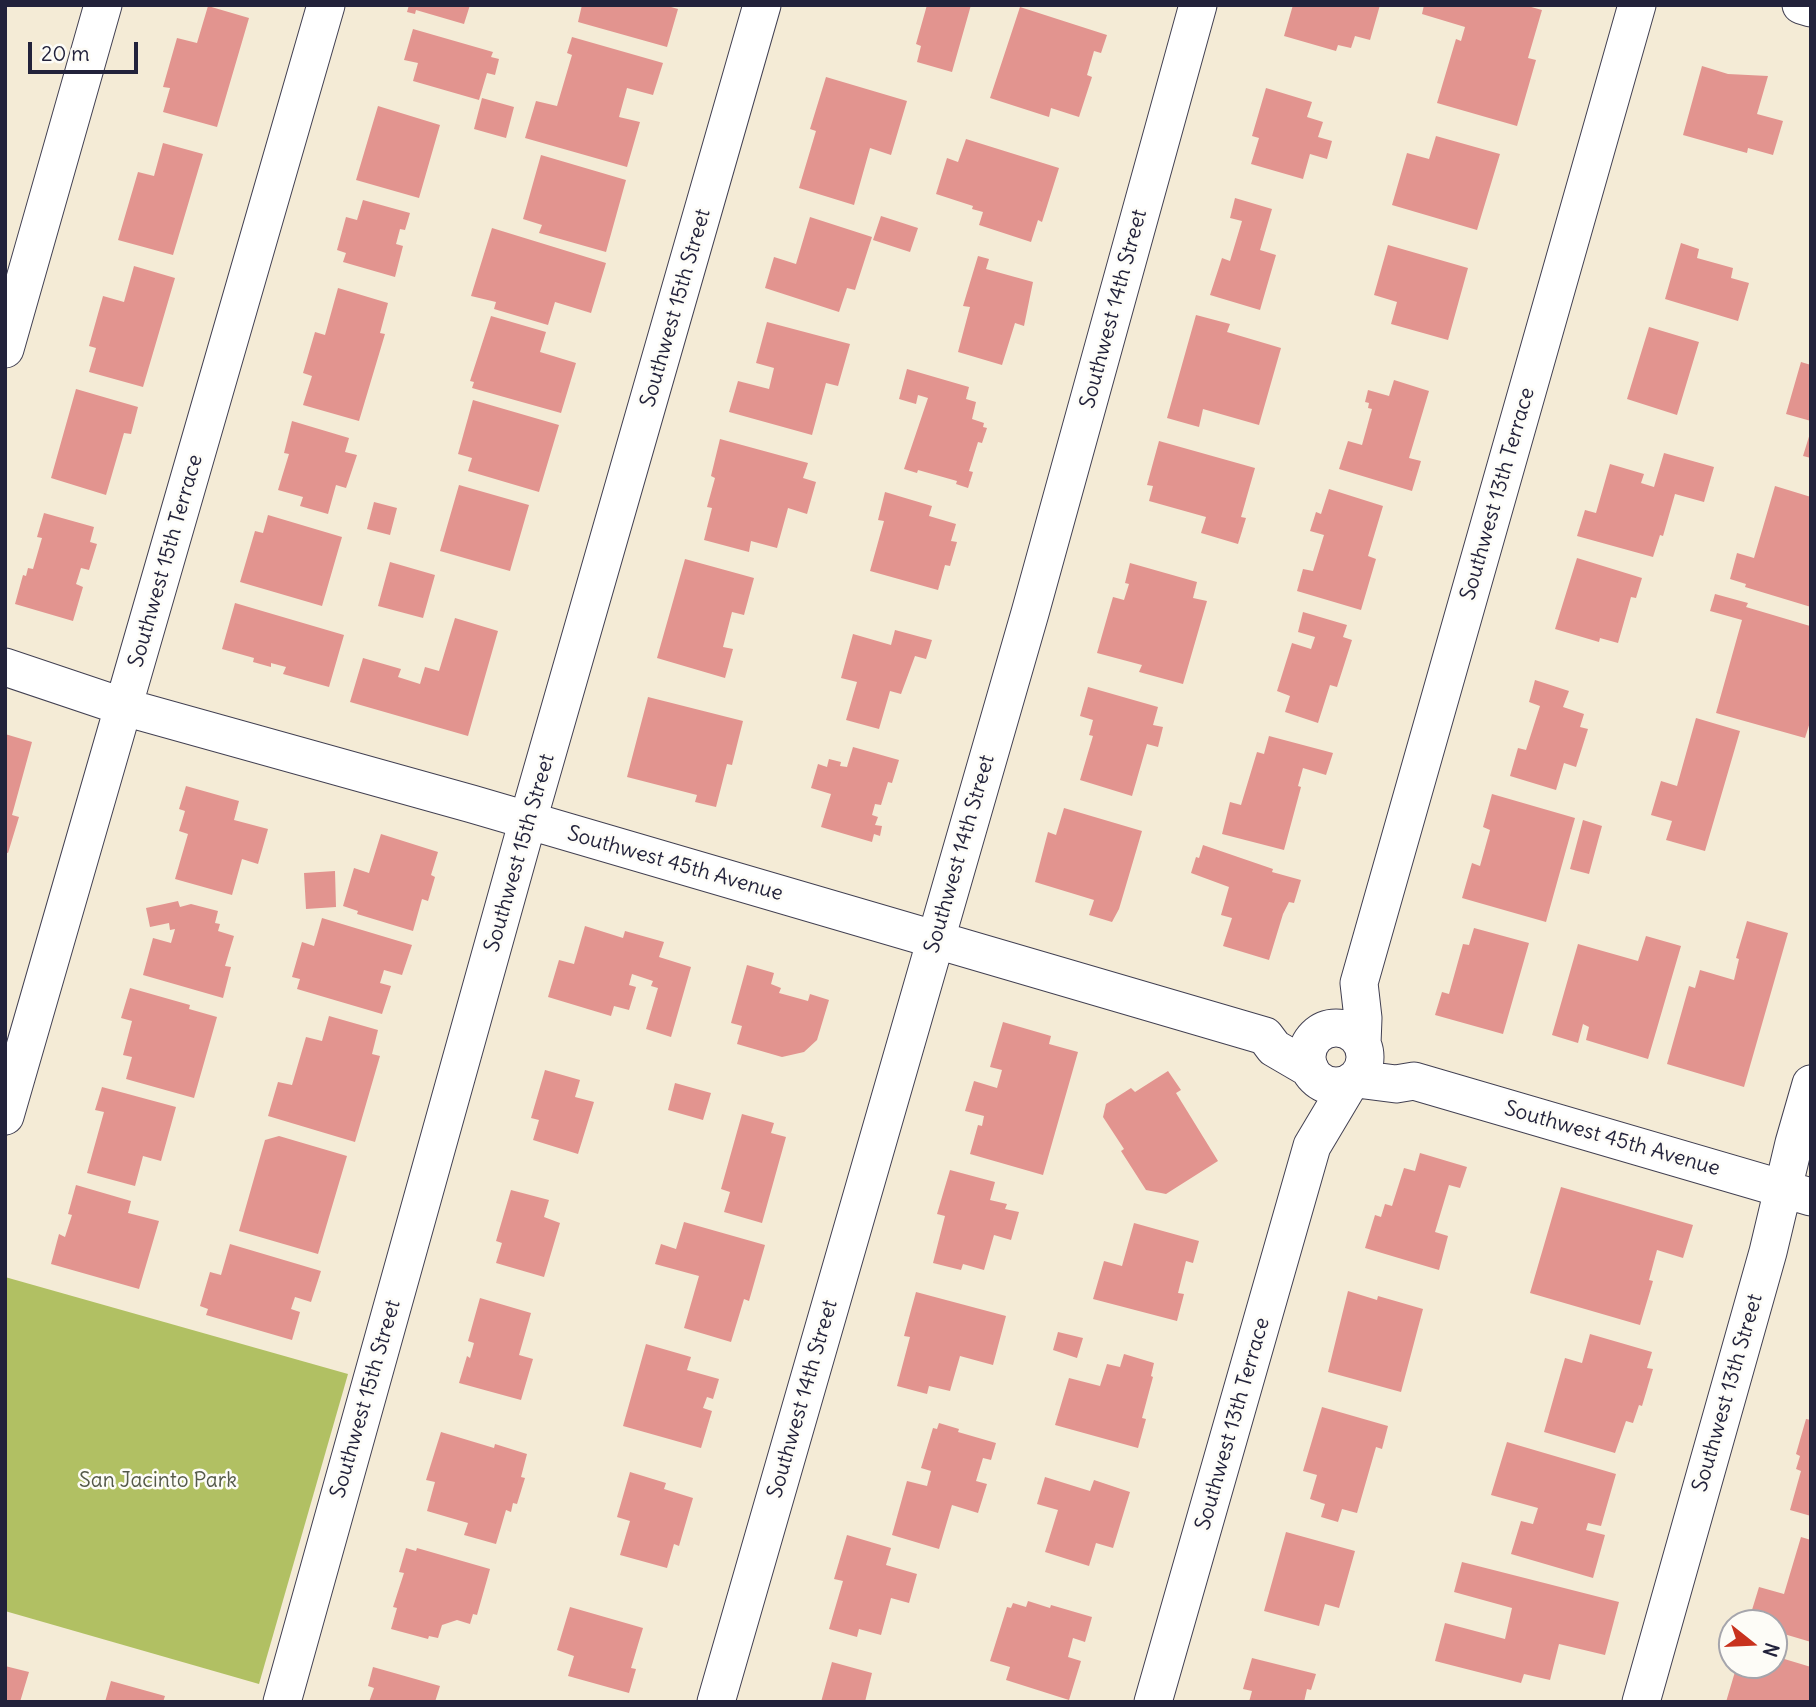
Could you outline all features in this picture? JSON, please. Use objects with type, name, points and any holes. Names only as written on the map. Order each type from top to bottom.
[{"type":"street","points":[[5,349],[103,5]]},
{"type":"street","name":"Southwest 15th Terrace","points":[[5,1116],[326,5]]},
{"type":"street","name":"Southwest 15th Street","points":[[282,1702],[528,820],[762,5]]},
{"type":"street","name":"Southwest 14th Street","points":[[716,1702],[1026,626],[1198,5]]},
{"type":"street","name":"Southwest 13th Terrace","points":[[1153,1702],[1312,1146],[1358,1064],[1363,1018],[1359,983],[1637,5]]},
{"type":"street","points":[[1801,5],[1811,8]]},
{"type":"street","name":"Southwest 45th Avenue","points":[[5,667],[124,707],[528,820],[1265,1036],[1281,1031],[1327,1030]]},
{"type":"street","name":"Southwest 13th Terrace","points":[[1327,1030],[1341,1004],[1359,983]]},
{"type":"street","points":[[1345,1029],[1358,1037],[1358,1064],[1341,1087],[1325,1084],[1311,1072],[1309,1047],[1313,1040],[1327,1030],[1345,1029]]},
{"type":"street","name":"Southwest 45th Avenue","points":[[1265,1036],[1274,1048],[1311,1072]]},
{"type":"street","name":"Southwest 45th Avenue","points":[[1358,1064],[1396,1084],[1414,1081],[1797,1193]]},
{"type":"street","name":"Southwest 13th Terrace","points":[[1311,1072],[1312,1146]]},
{"type":"street","name":"Southwest 13th Street","points":[[1641,1702],[1765,1265],[1797,1193],[1811,1084]]},
{"type":"green space","name":"San Jacinto Park","points":[[5,1277],[348,1374],[259,1684],[5,1611]]},
{"type":"building","points":[[409,5],[470,5],[464,24],[416,10],[415,14],[407,12]]},
{"type":"building","points":[[582,5],[664,5],[678,9],[667,47],[578,22]]},
{"type":"building","points":[[927,5],[971,5],[952,72],[917,62],[921,46],[916,44]]},
{"type":"building","points":[[1293,5],[1380,5],[1370,40],[1355,36],[1351,48],[1338,45],[1336,51],[1284,36]]},
{"type":"building","points":[[1424,5],[1524,5],[1542,10],[1528,58],[1536,60],[1517,126],[1437,103],[1456,39],[1461,41],[1465,27],[1422,14]]},
{"type":"building","points":[[208,6],[249,18],[217,127],[163,112],[170,88],[163,87],[177,38],[197,43]]},
{"type":"building","points":[[1020,7],[1107,35],[1101,53],[1094,51],[1087,75],[1092,77],[1079,117],[1051,108],[1049,117],[990,98]]},
{"type":"building","points":[[413,29],[493,52],[491,57],[499,59],[495,75],[487,73],[479,100],[413,81],[418,63],[404,60]]},
{"type":"building","points":[[572,37],[663,63],[653,95],[627,88],[619,117],[640,122],[627,167],[525,138],[536,101],[557,106],[572,55],[567,53]]},
{"type":"building","points":[[1702,66],[1728,74],[1768,76],[1757,114],[1783,121],[1773,155],[1748,148],[1747,153],[1683,135]]},
{"type":"building","points":[[826,77],[907,101],[891,155],[870,148],[854,205],[799,188],[816,131],[810,129]]},
{"type":"building","points":[[1266,88],[1312,102],[1307,117],[1323,122],[1318,137],[1332,141],[1327,159],[1310,154],[1303,179],[1251,164],[1259,138],[1252,136]]},
{"type":"building","points":[[482,98],[514,107],[506,138],[474,129]]},
{"type":"building","points":[[378,106],[440,125],[419,198],[356,180]]},
{"type":"building","points":[[1436,136],[1500,154],[1477,230],[1392,205],[1407,153],[1429,159]]},
{"type":"building","points":[[966,139],[1059,168],[1042,222],[1038,220],[1031,242],[979,225],[983,212],[936,194],[947,158],[958,162]]},
{"type":"building","points":[[163,143],[203,154],[173,255],[118,240],[138,172],[154,176]]},
{"type":"building","points":[[541,155],[626,180],[606,252],[539,233],[542,225],[523,219]]},
{"type":"building","points":[[1235,198],[1272,209],[1260,250],[1276,255],[1260,310],[1210,295],[1222,258],[1230,261],[1242,221],[1230,218]]},
{"type":"building","points":[[363,200],[410,213],[405,230],[400,229],[396,244],[403,246],[395,277],[343,262],[346,253],[337,250],[346,217],[357,220]]},
{"type":"building","points":[[881,216],[918,228],[910,252],[873,240]]},
{"type":"building","points":[[810,217],[872,237],[855,290],[847,288],[839,312],[765,288],[774,257],[796,264]]},
{"type":"building","points":[[492,228],[606,263],[591,313],[555,302],[548,325],[494,309],[496,302],[471,296]]},
{"type":"building","points":[[1681,243],[1699,249],[1697,258],[1733,268],[1731,278],[1749,283],[1738,321],[1665,299]]},
{"type":"building","points":[[1388,245],[1468,268],[1448,340],[1391,324],[1397,302],[1374,295]]},
{"type":"building","points":[[978,256],[989,259],[986,269],[1033,282],[1024,326],[1015,323],[1002,365],[958,352],[970,307],[963,306]]},
{"type":"building","points":[[134,266],[175,278],[143,387],[89,372],[96,348],[89,346],[103,296],[124,302]]},
{"type":"building","points":[[338,288],[388,303],[380,333],[385,334],[359,421],[303,405],[312,376],[303,373],[315,332],[325,335]]},
{"type":"building","points":[[1196,315],[1230,324],[1227,332],[1281,348],[1259,425],[1203,409],[1199,427],[1167,418]]},
{"type":"building","points":[[491,316],[546,332],[540,352],[576,363],[561,413],[472,388],[474,382],[470,381]]},
{"type":"building","points":[[767,322],[850,344],[838,386],[826,383],[812,435],[729,412],[738,381],[769,389],[774,368],[756,363]]},
{"type":"building","points":[[1649,327],[1699,342],[1677,415],[1627,399]]},
{"type":"building","points":[[1801,362],[1811,365],[1811,421],[1786,414]]},
{"type":"building","points":[[907,369],[969,387],[966,399],[976,402],[972,419],[984,423],[983,427],[987,428],[982,443],[978,442],[969,471],[973,472],[968,488],[956,484],[957,481],[918,470],[917,473],[904,469],[928,398],[918,395],[916,404],[899,399]]},
{"type":"building","points":[[1394,380],[1429,391],[1409,458],[1421,461],[1412,491],[1339,469],[1348,441],[1362,445],[1372,409],[1368,408],[1369,403],[1365,402],[1368,390],[1389,396]]},
{"type":"building","points":[[76,389],[138,407],[131,434],[124,433],[106,495],[51,478]]},
{"type":"building","points":[[473,400],[559,425],[539,492],[468,471],[472,458],[458,454]]},
{"type":"building","points":[[292,421],[349,438],[345,452],[357,455],[346,488],[336,485],[328,514],[300,506],[303,497],[278,490],[289,454],[284,453]]},
{"type":"building","points":[[1811,430],[1811,458],[1803,456]]},
{"type":"building","points":[[720,439],[808,463],[803,478],[816,482],[807,514],[788,508],[777,548],[751,541],[749,552],[704,540],[712,508],[707,507],[715,478],[711,476]]},
{"type":"building","points":[[1159,441],[1255,468],[1241,517],[1246,518],[1238,544],[1201,533],[1206,517],[1149,501],[1153,486],[1147,485]]},
{"type":"building","points":[[1664,453],[1714,467],[1704,502],[1675,494],[1663,536],[1660,535],[1653,557],[1577,536],[1585,510],[1596,513],[1610,464],[1644,474],[1641,483],[1654,487]]},
{"type":"building","points":[[459,485],[529,505],[510,571],[440,551]]},
{"type":"building","points":[[1775,486],[1811,497],[1811,607],[1745,587],[1746,584],[1730,579],[1737,553],[1754,558]]},
{"type":"building","points":[[1329,489],[1383,506],[1368,556],[1376,559],[1361,610],[1297,591],[1303,569],[1313,571],[1324,535],[1310,531],[1316,512],[1321,514]]},
{"type":"building","points":[[885,492],[932,506],[929,516],[956,524],[951,541],[957,542],[950,566],[945,565],[938,590],[870,571],[884,521],[878,520]]},
{"type":"building","points":[[374,502],[397,508],[390,535],[367,529]]},
{"type":"building","points":[[44,513],[94,527],[90,542],[97,544],[89,570],[81,568],[76,584],[83,587],[73,621],[15,604],[23,575],[26,576],[28,568],[33,569],[42,538],[37,537]]},
{"type":"building","points":[[268,515],[342,537],[322,606],[240,582],[255,531],[263,533]]},
{"type":"building","points":[[1577,558],[1642,578],[1636,598],[1631,597],[1618,643],[1600,638],[1599,642],[1555,629]]},
{"type":"building","points":[[685,559],[754,578],[744,615],[732,612],[723,647],[733,649],[725,678],[657,658]]},
{"type":"building","points":[[390,562],[435,575],[423,618],[378,606]]},
{"type":"building","points":[[1130,563],[1197,582],[1193,598],[1207,601],[1183,684],[1139,672],[1142,665],[1097,653],[1113,597],[1124,600],[1129,584],[1125,583]]},
{"type":"building","points":[[1715,594],[1748,603],[1746,607],[1810,626],[1811,719],[1805,738],[1716,713],[1742,620],[1710,611]]},
{"type":"building","points":[[235,603],[344,635],[329,687],[283,674],[286,667],[271,663],[271,667],[253,662],[254,658],[222,649]]},
{"type":"building","points":[[1303,612],[1347,625],[1343,637],[1352,640],[1337,687],[1330,685],[1318,723],[1285,712],[1290,696],[1277,691],[1292,643],[1311,649],[1315,637],[1298,632]]},
{"type":"building","points":[[455,618],[498,631],[468,736],[350,702],[363,658],[401,669],[398,677],[420,684],[425,667],[439,671]]},
{"type":"building","points":[[895,630],[932,640],[926,659],[915,656],[901,694],[890,691],[879,729],[846,720],[857,682],[841,678],[853,634],[891,645]]},
{"type":"building","points":[[1535,680],[1569,691],[1563,707],[1584,714],[1580,727],[1588,729],[1576,767],[1564,763],[1556,790],[1510,776],[1518,748],[1526,750],[1540,706],[1529,702]]},
{"type":"building","points":[[1088,687],[1158,707],[1153,725],[1163,727],[1158,747],[1147,744],[1132,796],[1080,780],[1093,736],[1089,735],[1093,720],[1080,716]]},
{"type":"building","points":[[648,697],[743,721],[732,765],[727,764],[716,807],[695,802],[697,795],[627,777]]},
{"type":"building","points":[[1696,718],[1740,731],[1705,851],[1666,840],[1672,821],[1651,815],[1661,781],[1677,786]]},
{"type":"building","points":[[5,734],[32,742],[12,815],[19,817],[8,853],[5,852]]},
{"type":"building","points":[[1269,736],[1333,753],[1326,775],[1303,768],[1298,786],[1301,787],[1284,850],[1222,834],[1230,802],[1241,805],[1257,752],[1264,754]]},
{"type":"building","points":[[853,747],[899,760],[881,805],[875,804],[872,815],[878,817],[875,825],[882,826],[880,836],[874,834],[872,842],[821,827],[831,794],[811,788],[818,764],[827,767],[829,759],[841,762],[840,766],[847,767]]},
{"type":"building","points":[[186,786],[239,801],[234,820],[268,829],[258,864],[242,859],[232,895],[175,879],[188,834],[179,831],[185,811],[179,809]]},
{"type":"building","points":[[1492,794],[1575,818],[1546,922],[1462,898],[1472,863],[1480,866],[1490,830],[1483,827]]},
{"type":"building","points":[[1064,808],[1142,831],[1119,909],[1112,922],[1089,915],[1094,900],[1035,882],[1048,832],[1056,835]]},
{"type":"building","points":[[1583,820],[1602,826],[1589,874],[1570,869]]},
{"type":"building","points":[[381,834],[438,852],[431,875],[435,877],[428,901],[422,899],[413,931],[357,914],[358,911],[343,906],[354,868],[369,873]]},
{"type":"building","points":[[1203,845],[1273,869],[1272,872],[1301,880],[1294,903],[1289,902],[1283,914],[1269,960],[1223,946],[1232,918],[1221,915],[1229,887],[1191,873]]},
{"type":"building","points":[[335,871],[336,907],[306,909],[304,873]]},
{"type":"building","points":[[178,901],[180,907],[191,904],[218,911],[215,923],[220,924],[218,931],[234,936],[225,966],[231,967],[223,998],[143,975],[153,938],[171,943],[175,929],[170,930],[169,923],[150,927],[146,908]]},
{"type":"building","points":[[322,918],[412,945],[402,975],[384,970],[380,983],[391,986],[382,1014],[297,989],[300,979],[292,977],[302,942],[314,946]]},
{"type":"building","points":[[1747,921],[1788,933],[1744,1087],[1667,1064],[1689,986],[1695,988],[1700,970],[1734,980],[1739,959],[1736,958]]},
{"type":"building","points":[[585,926],[623,938],[625,931],[664,942],[659,957],[691,967],[671,1037],[646,1029],[658,988],[651,986],[653,981],[632,974],[629,985],[636,987],[629,1010],[614,1006],[611,1016],[548,997],[559,960],[574,964]]},
{"type":"building","points":[[1474,928],[1529,943],[1503,1034],[1435,1015],[1442,992],[1449,994],[1463,944],[1469,945]]},
{"type":"building","points":[[1646,936],[1681,946],[1648,1059],[1586,1040],[1589,1027],[1583,1024],[1578,1043],[1552,1035],[1578,944],[1638,961]]},
{"type":"building","points":[[747,965],[774,973],[771,984],[781,988],[779,993],[808,1001],[810,994],[829,1000],[817,1040],[804,1052],[782,1057],[737,1044],[742,1026],[731,1023]]},
{"type":"building","points":[[130,988],[190,1005],[189,1009],[217,1017],[194,1098],[126,1079],[132,1057],[123,1055],[132,1021],[121,1018]]},
{"type":"building","points":[[329,1016],[378,1030],[372,1054],[380,1056],[355,1142],[268,1116],[278,1082],[292,1085],[306,1037],[322,1041]]},
{"type":"building","points":[[1003,1022],[1051,1036],[1049,1044],[1078,1052],[1043,1175],[970,1154],[978,1125],[982,1126],[984,1116],[965,1111],[974,1081],[997,1088],[1002,1070],[990,1067]]},
{"type":"building","points":[[545,1070],[580,1080],[575,1097],[594,1102],[578,1154],[533,1140],[539,1120],[531,1118]]},
{"type":"building","points":[[1168,1071],[1181,1090],[1176,1093],[1218,1161],[1166,1194],[1146,1190],[1103,1117],[1106,1104],[1131,1088],[1135,1092]]},
{"type":"building","points":[[675,1083],[711,1093],[703,1120],[668,1110]]},
{"type":"building","points":[[102,1087],[176,1107],[161,1161],[143,1156],[135,1186],[87,1173],[104,1112],[95,1110]]},
{"type":"building","points":[[742,1114],[774,1123],[771,1133],[786,1137],[762,1223],[724,1212],[730,1192],[721,1189]]},
{"type":"building","points":[[279,1136],[347,1156],[318,1254],[239,1231],[265,1140]]},
{"type":"building","points":[[1420,1153],[1467,1167],[1460,1188],[1449,1185],[1435,1232],[1448,1236],[1439,1270],[1365,1248],[1375,1215],[1381,1217],[1385,1204],[1392,1206],[1404,1168],[1415,1171]]},
{"type":"building","points":[[950,1170],[995,1182],[990,1200],[1007,1204],[1005,1209],[1019,1212],[1011,1240],[994,1235],[984,1270],[963,1264],[961,1270],[933,1263],[945,1216],[937,1214]]},
{"type":"building","points":[[76,1185],[131,1201],[128,1213],[159,1221],[139,1289],[51,1264],[59,1234],[65,1237],[72,1215],[68,1214]]},
{"type":"building","points":[[1561,1187],[1693,1225],[1683,1258],[1657,1250],[1649,1280],[1653,1281],[1640,1325],[1530,1293]]},
{"type":"building","points":[[511,1190],[549,1200],[544,1217],[560,1223],[544,1277],[496,1263],[502,1243],[496,1241]]},
{"type":"building","points":[[684,1222],[765,1245],[749,1301],[744,1299],[731,1342],[684,1328],[699,1276],[655,1264],[661,1244],[676,1249]]},
{"type":"building","points":[[1134,1223],[1199,1241],[1193,1263],[1186,1261],[1178,1293],[1184,1294],[1177,1321],[1093,1299],[1104,1261],[1122,1266]]},
{"type":"building","points":[[230,1244],[321,1271],[311,1302],[295,1297],[291,1309],[300,1312],[292,1340],[206,1315],[208,1309],[200,1306],[210,1272],[221,1275]]},
{"type":"building","points":[[1348,1291],[1377,1300],[1378,1296],[1423,1309],[1401,1392],[1328,1372]]},
{"type":"building","points":[[916,1292],[1006,1316],[993,1365],[960,1356],[950,1391],[929,1386],[927,1394],[897,1386],[910,1337],[904,1336]]},
{"type":"building","points":[[480,1298],[531,1313],[519,1355],[533,1359],[521,1400],[459,1383],[474,1343],[468,1341]]},
{"type":"building","points":[[1058,1332],[1083,1338],[1077,1358],[1053,1350]]},
{"type":"building","points":[[1590,1334],[1652,1352],[1647,1368],[1653,1369],[1642,1406],[1639,1405],[1633,1423],[1626,1421],[1615,1453],[1544,1432],[1565,1358],[1582,1363]]},
{"type":"building","points":[[646,1344],[691,1357],[687,1370],[719,1379],[713,1399],[707,1397],[703,1408],[712,1411],[701,1448],[623,1426]]},
{"type":"building","points":[[1124,1354],[1154,1363],[1142,1418],[1146,1419],[1138,1448],[1055,1425],[1069,1378],[1100,1386],[1107,1364],[1120,1367]]},
{"type":"building","points":[[1322,1407],[1388,1426],[1382,1449],[1376,1447],[1357,1513],[1342,1509],[1338,1522],[1321,1517],[1325,1504],[1310,1499],[1317,1475],[1303,1471]]},
{"type":"building","points":[[1806,1419],[1811,1420],[1811,1516],[1790,1510],[1801,1471],[1796,1469],[1800,1456],[1796,1454]]},
{"type":"building","points":[[939,1423],[959,1429],[958,1432],[996,1443],[991,1460],[983,1458],[976,1481],[987,1484],[978,1513],[952,1505],[939,1549],[892,1535],[907,1481],[927,1486],[931,1471],[921,1468],[933,1428],[937,1429]]},
{"type":"building","points":[[441,1432],[494,1448],[495,1444],[527,1454],[521,1477],[525,1478],[517,1504],[513,1503],[511,1512],[506,1510],[496,1544],[464,1535],[468,1523],[427,1511],[435,1482],[426,1480]]},
{"type":"building","points":[[1507,1442],[1616,1474],[1601,1526],[1588,1523],[1586,1530],[1605,1535],[1593,1578],[1511,1554],[1521,1521],[1533,1524],[1538,1508],[1491,1495]]},
{"type":"building","points":[[630,1472],[666,1483],[664,1489],[693,1498],[679,1546],[674,1544],[667,1568],[620,1555],[630,1521],[617,1517]]},
{"type":"building","points":[[1045,1477],[1090,1491],[1094,1480],[1130,1492],[1113,1548],[1096,1543],[1089,1566],[1045,1552],[1058,1510],[1037,1504]]},
{"type":"building","points":[[1286,1532],[1355,1551],[1339,1608],[1325,1604],[1319,1626],[1264,1611]]},
{"type":"building","points":[[847,1535],[891,1548],[886,1565],[917,1574],[909,1603],[891,1598],[881,1635],[859,1629],[857,1637],[829,1629],[843,1581],[834,1579]]},
{"type":"building","points":[[1801,1537],[1811,1540],[1811,1642],[1788,1635],[1788,1609],[1752,1609],[1759,1587],[1784,1594]]},
{"type":"building","points":[[406,1548],[416,1551],[417,1548],[490,1569],[477,1615],[473,1614],[470,1624],[457,1620],[442,1625],[438,1638],[429,1636],[428,1639],[391,1629],[397,1608],[393,1607],[404,1573],[399,1572]]},
{"type":"building","points":[[1462,1562],[1619,1602],[1605,1655],[1559,1644],[1550,1680],[1524,1674],[1521,1683],[1435,1661],[1445,1623],[1505,1639],[1512,1608],[1454,1592]]},
{"type":"building","points":[[1028,1601],[1092,1617],[1085,1642],[1073,1638],[1068,1657],[1081,1661],[1069,1700],[1006,1680],[1010,1667],[990,1661],[1007,1607],[1011,1608],[1013,1603],[1026,1607]]},
{"type":"building","points":[[570,1607],[643,1628],[631,1668],[636,1669],[629,1693],[568,1676],[574,1656],[557,1650]]},
{"type":"building","points":[[1252,1658],[1316,1674],[1311,1690],[1307,1689],[1304,1702],[1249,1702],[1252,1691],[1243,1689]]},
{"type":"building","points":[[1788,1660],[1811,1667],[1811,1702],[1726,1702],[1733,1679],[1788,1679]]},
{"type":"building","points":[[832,1662],[872,1673],[865,1702],[821,1702]]},
{"type":"building","points":[[5,1666],[29,1672],[20,1702],[5,1702]]},
{"type":"building","points":[[373,1667],[440,1686],[435,1702],[369,1702],[374,1688],[368,1686]]},
{"type":"building","points":[[111,1681],[165,1696],[163,1702],[105,1702]]}]
